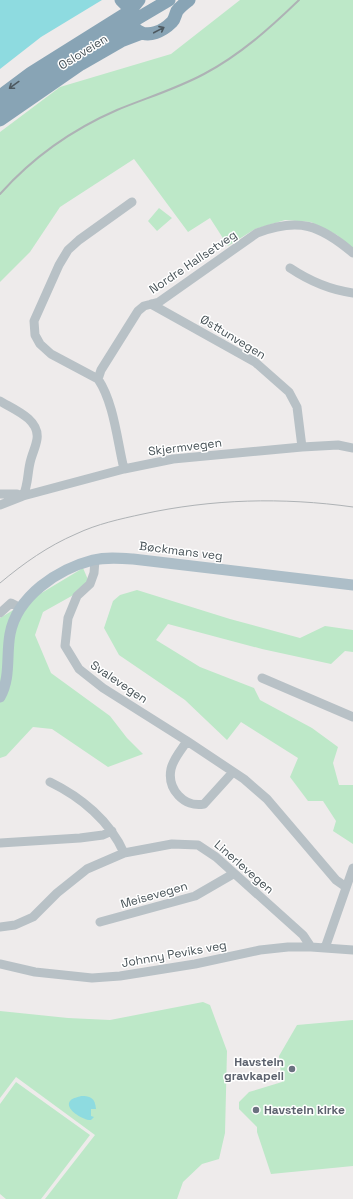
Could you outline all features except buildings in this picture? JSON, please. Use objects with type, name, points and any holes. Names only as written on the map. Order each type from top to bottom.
[{"type":"highway","points":[[121,0],[133,7]]},
{"type":"highway","points":[[133,7],[131,22],[138,31],[154,34],[172,22],[177,3]]},
{"type":"highway","name":"Osloveien","points":[[0,108],[31,85],[77,56],[177,3]]},
{"type":"highway","points":[[0,96],[133,7]]},
{"type":"highway","points":[[0,120],[81,64],[138,31]]},
{"type":"main road","name":"Bøckmans veg","points":[[0,697],[7,676],[10,632],[21,608],[37,590],[55,577],[69,569],[94,560],[110,558],[133,559],[353,585]]},
{"type":"street","points":[[124,469],[109,400],[103,387],[98,379],[51,354],[40,344],[35,334],[34,321],[59,265],[68,250],[79,240],[132,202]]},
{"type":"street","name":"Nordre Hallsetveg","points":[[98,379],[138,311],[144,306],[159,302],[257,233],[285,224],[310,227],[337,240],[353,253]]},
{"type":"street","points":[[290,268],[304,276],[343,292],[353,293]]},
{"type":"street","name":"Østtunvegen","points":[[151,304],[255,362],[289,392],[297,407],[302,447]]},
{"type":"street","points":[[0,400],[30,419],[36,428],[38,437],[30,460],[26,489],[23,496],[0,505]]},
{"type":"street","name":"Skjermvegen","points":[[23,496],[124,469],[173,459],[302,447],[338,446],[353,448]]},
{"type":"street","points":[[0,494],[17,494],[23,496]]},
{"type":"street","name":"Svalevegen","points":[[94,560],[94,573],[90,584],[77,596],[68,618],[65,646],[78,669],[244,779],[267,799],[336,880],[346,887]]},
{"type":"street","points":[[0,613],[11,603],[21,608]]},
{"type":"street","points":[[262,678],[353,717]]},
{"type":"street","points":[[187,741],[173,764],[171,777],[173,786],[178,795],[185,801],[199,805],[204,804],[233,772]]},
{"type":"street","points":[[50,782],[66,790],[102,819],[112,831],[124,854]]},
{"type":"street","points":[[0,843],[80,838],[103,835],[112,831]]},
{"type":"street","name":"Linerlevegen","points":[[0,927],[16,925],[32,917],[57,893],[87,869],[124,854],[172,844],[198,845],[216,857],[233,874],[303,935],[311,947]]},
{"type":"street","points":[[324,948],[353,868]]},
{"type":"street","name":"Meisevegen","points":[[100,922],[195,896],[233,874]]},
{"type":"street","name":"Johnny Peviks veg","points":[[0,964],[35,972],[92,978],[120,976],[195,964],[260,950],[288,947],[353,950]]},
{"type":"green space","points":[[240,0],[353,0],[353,249],[337,235],[311,222],[285,220],[255,229],[228,246],[210,218],[188,232],[134,159],[60,207],[30,252],[0,282],[0,132],[60,87],[171,54]]},
{"type":"green space","points":[[159,208],[172,218],[157,231],[148,221]]},
{"type":"green space","points":[[83,568],[89,582],[77,593],[43,612],[35,635],[51,673],[110,716],[127,738],[143,754],[108,767],[52,729],[33,727],[6,756],[0,758],[0,618]]},
{"type":"green space","points":[[137,590],[230,619],[300,638],[325,626],[353,630],[353,652],[345,651],[331,664],[262,649],[168,624],[156,640],[200,667],[254,688],[260,700],[312,728],[338,747],[333,763],[339,785],[353,785],[353,844],[333,831],[336,821],[323,801],[308,801],[290,777],[298,758],[241,722],[227,740],[185,700],[119,655],[104,628],[113,601],[120,595]]},
{"type":"green space","points":[[203,1002],[210,1005],[227,1051],[225,1133],[219,1159],[202,1164],[183,1182],[177,1199],[45,1199],[95,1135],[16,1077],[0,1098],[0,1011],[68,1018],[110,1020]]},
{"type":"green space","points":[[353,1020],[353,1166],[271,1174],[257,1132],[257,1127],[239,1109],[239,1102],[249,1092],[282,1082],[279,1056],[297,1025]]},
{"type":"green space","points":[[16,1082],[90,1135],[41,1199],[6,1199],[0,1194],[0,1104]]},
{"type":"water","points":[[0,0],[102,0],[41,37],[0,69]]},
{"type":"water","points":[[81,1096],[90,1097],[95,1102],[96,1109],[91,1109],[91,1116],[94,1117],[91,1120],[79,1116],[69,1107],[71,1100]]},
{"type":"tram line","points":[[0,583],[36,556],[84,530],[143,514],[195,505],[247,501],[300,502],[353,507]]},
{"type":"railway","points":[[0,194],[39,156],[68,136],[84,126],[117,110],[183,84],[217,67],[242,50],[277,21],[299,0]]},
{"type":"place","name":"Havstein gravkapell","points":[[292,1069]]},
{"type":"place","name":"Havstein kirke","points":[[256,1110]]}]
